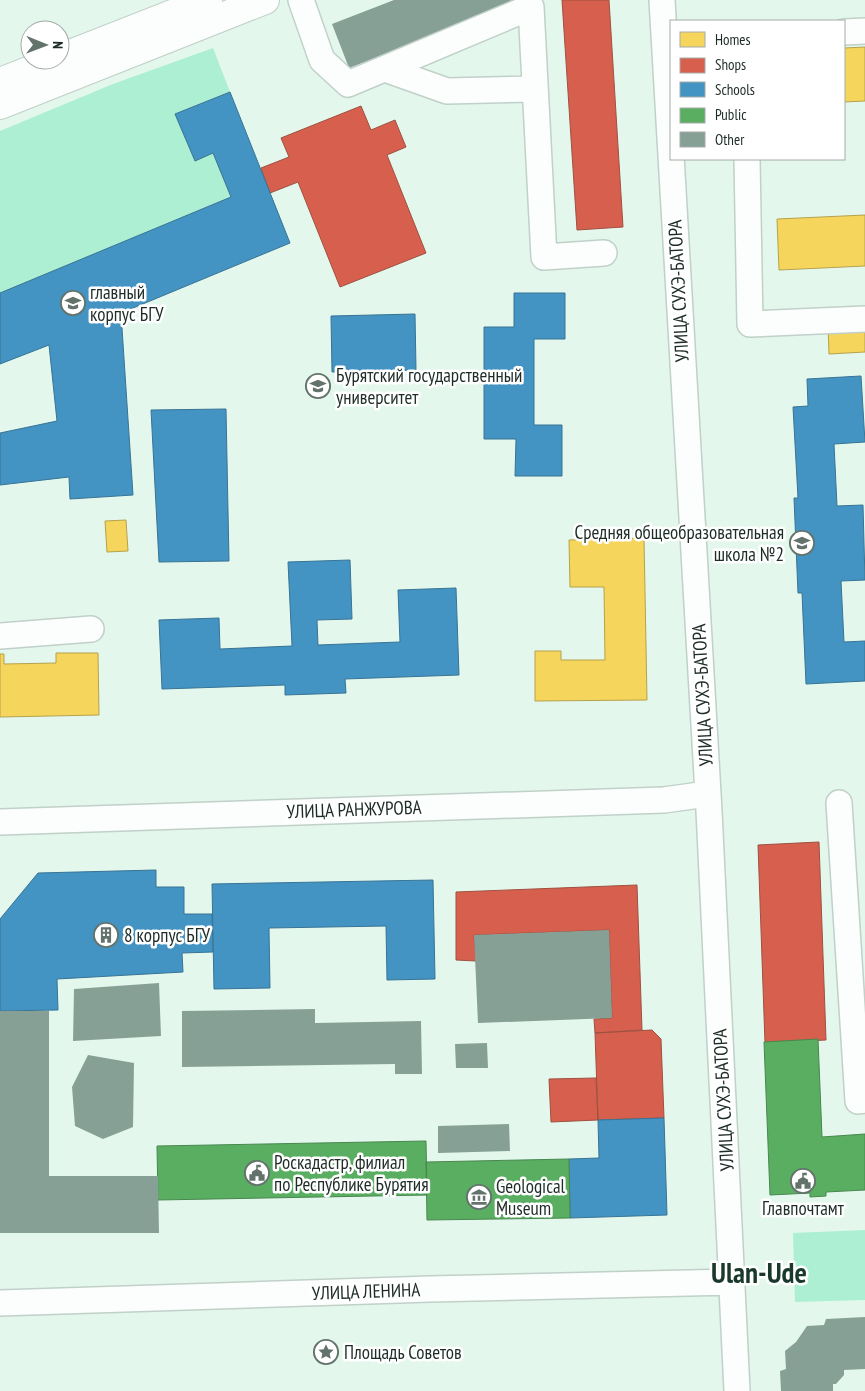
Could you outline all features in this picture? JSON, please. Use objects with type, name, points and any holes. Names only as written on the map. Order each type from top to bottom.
[{"type":"main road","points":[[70,54],[208,0]]},
{"type":"main road","points":[[0,105],[265,0]]},
{"type":"main road","points":[[0,82],[31,70]]},
{"type":"street","points":[[301,0],[322,60],[348,84],[530,3],[544,257],[604,253]]},
{"type":"street","name":"УЛИЦА СУХЭ-БАТОРА","points":[[662,0],[670,141]]},
{"type":"street","points":[[845,32],[865,30]]},
{"type":"street","points":[[385,69],[447,91],[535,89]]},
{"type":"street","name":"УЛИЦА СУХЭ-БАТОРА","points":[[671,160],[707,794],[737,1391]]},
{"type":"street","points":[[747,160],[750,324],[865,319]]},
{"type":"street","points":[[0,636],[91,629]]},
{"type":"street","name":"УЛИЦА РАНЖУРОВА","points":[[0,822],[664,800],[707,794]]},
{"type":"street","points":[[839,802],[858,1101],[865,1100]]},
{"type":"street","name":"УЛИЦА ЛЕНИНА","points":[[0,1303],[430,1289],[732,1282]]},
{"type":"green space","points":[[213,48],[230,92],[175,114],[195,161],[213,153],[231,197],[0,293],[0,131],[113,84]]},
{"type":"green space","points":[[865,1230],[865,1300],[795,1302],[793,1233]]},
{"type":"building: Homes","points":[[865,47],[865,101],[845,102],[845,48]]},
{"type":"building: Homes","points":[[865,215],[865,266],[779,270],[777,219]]},
{"type":"building: Homes","points":[[865,324],[865,352],[829,354],[828,325]]},
{"type":"building: Homes","points":[[126,520],[128,551],[107,552],[105,521]]},
{"type":"building: Homes","points":[[644,538],[647,700],[535,701],[535,651],[561,651],[561,660],[605,660],[604,587],[570,587],[569,540]]},
{"type":"building: Homes","points":[[56,653],[98,653],[99,715],[0,717],[0,654],[4,654],[4,664],[56,663]]},
{"type":"building: Shops","points":[[562,0],[609,0],[623,227],[577,230]]},
{"type":"building: Shops","points":[[361,106],[371,130],[395,120],[406,147],[387,155],[426,253],[340,287],[298,182],[270,193],[261,168],[289,157],[281,138]]},
{"type":"building: Shops","points":[[819,842],[826,1040],[765,1043],[758,845]]},
{"type":"building: Shops","points":[[637,885],[642,1030],[595,1033],[594,1019],[612,1018],[609,930],[474,935],[476,961],[456,960],[456,892]]},
{"type":"building: Shops","points":[[652,1030],[661,1039],[664,1118],[598,1120],[595,1033]]},
{"type":"building: Shops","points":[[596,1078],[598,1120],[551,1122],[549,1079]]},
{"type":"building: Schools","name":"главный корпус БГУ","points":[[230,92],[290,243],[121,313],[133,495],[70,499],[69,477],[0,485],[0,433],[57,421],[49,345],[0,364],[0,293],[231,197],[213,153],[195,161],[175,114]]},
{"type":"building: Schools","points":[[514,293],[565,293],[565,339],[534,339],[534,425],[562,425],[562,476],[515,476],[516,439],[484,439],[484,327],[514,327]]},
{"type":"building: Schools","points":[[415,314],[416,370],[332,372],[331,316]]},
{"type":"building: Schools","points":[[861,376],[865,442],[834,444],[837,506],[863,505],[865,580],[841,581],[844,642],[865,641],[865,681],[806,684],[802,593],[798,593],[794,498],[798,498],[793,407],[808,406],[807,379]]},
{"type":"building: Schools","points":[[226,409],[229,561],[159,562],[151,410]]},
{"type":"building: Schools","points":[[350,560],[352,619],[317,620],[318,645],[400,642],[398,590],[456,588],[459,675],[345,679],[346,693],[285,695],[285,685],[162,689],[159,620],[219,618],[220,649],[292,646],[288,562]]},
{"type":"building: Schools","name":"8 корпус БГУ","points":[[156,870],[156,887],[184,887],[184,914],[212,914],[213,952],[182,953],[183,972],[57,979],[58,1010],[0,1011],[0,919],[38,873]]},
{"type":"building: Schools","points":[[433,880],[435,979],[387,980],[386,926],[269,928],[270,988],[214,989],[212,884]]},
{"type":"building: Schools","points":[[664,1118],[667,1215],[570,1218],[569,1159],[599,1158],[598,1120]]},
{"type":"building: Public","points":[[818,1039],[822,1137],[865,1134],[865,1190],[826,1192],[826,1196],[810,1197],[810,1193],[770,1195],[764,1042]]},
{"type":"building: Public","points":[[426,1141],[427,1195],[158,1200],[157,1146]]},
{"type":"building: Public","points":[[569,1159],[570,1218],[427,1220],[426,1162]]},
{"type":"building: Other","points":[[394,0],[527,0],[349,68],[332,24]]},
{"type":"building: Other","points":[[609,930],[612,1018],[478,1023],[474,935]]},
{"type":"building: Other","points":[[159,983],[161,1036],[73,1041],[74,989]]},
{"type":"building: Other","points":[[315,1009],[315,1023],[421,1021],[422,1074],[395,1074],[395,1064],[182,1067],[182,1011]]},
{"type":"building: Other","points":[[0,1011],[49,1011],[49,1176],[158,1176],[159,1233],[0,1233]]},
{"type":"building: Other","points":[[487,1043],[488,1068],[456,1068],[455,1044]]},
{"type":"building: Other","points":[[88,1055],[134,1063],[133,1127],[103,1139],[75,1126],[72,1087]]},
{"type":"building: Other","points":[[509,1124],[510,1151],[438,1153],[438,1126]]},
{"type":"building: Other","points":[[865,1317],[865,1369],[844,1370],[844,1375],[836,1384],[833,1384],[833,1391],[781,1391],[780,1371],[786,1369],[785,1351],[796,1342],[807,1326],[824,1325],[826,1319]]},
{"type":"place","name":"главный корпус БГУ","points":[[73,303]]},
{"type":"place","name":"Бурятский государственный университет","points":[[318,386]]},
{"type":"place","name":"Средняя общеобразовательная школа №2","points":[[802,543]]},
{"type":"place","name":"8 корпус БГУ","points":[[106,935]]},
{"type":"place","name":"Роскадастр, филиал по Республике Бурятия","points":[[257,1173]]},
{"type":"place","name":"Главпочтамт","points":[[803,1181]]},
{"type":"place","name":"Geological Museum","points":[[479,1197]]},
{"type":"place","name":"Площадь Советов","points":[[326,1352]]},
{"type":"district","name":"Ulan-Ude","points":[[759,1272]]}]
